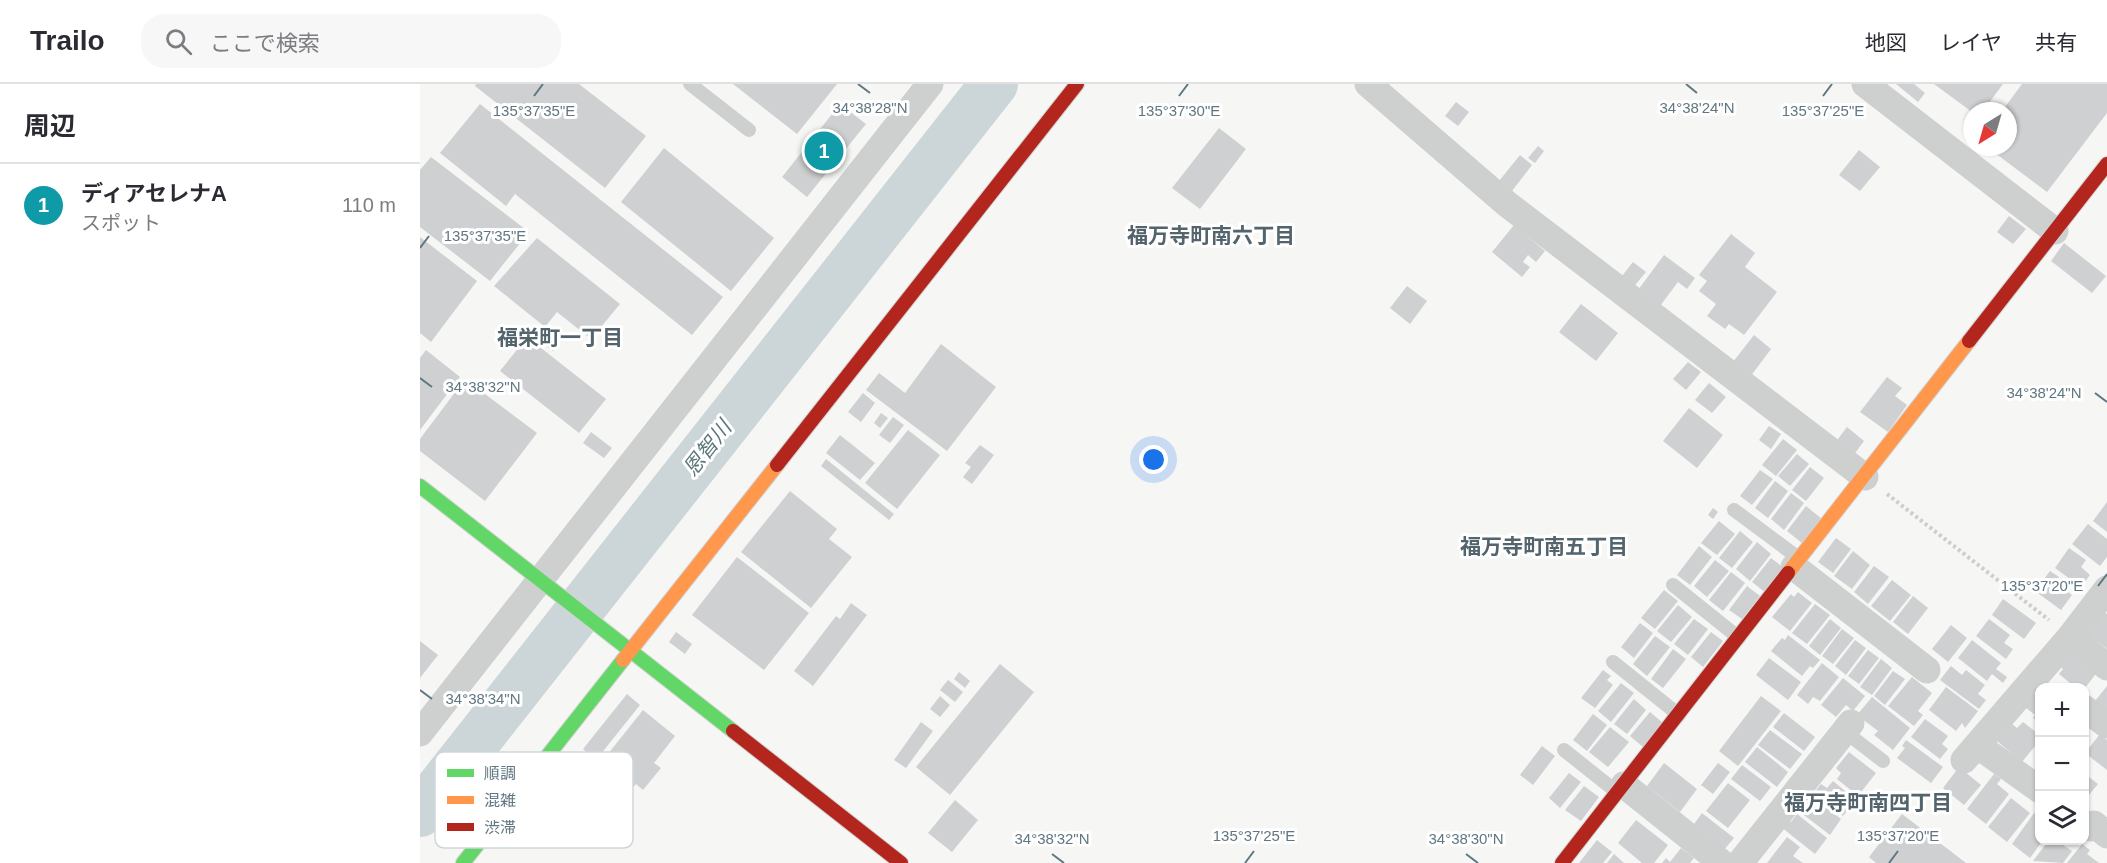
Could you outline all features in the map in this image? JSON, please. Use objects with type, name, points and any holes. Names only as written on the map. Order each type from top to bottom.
[{"type":"street","points":[[420,733],[547,586],[930,84]]},
{"type":"street","points":[[548,752],[626,649],[1077,84]]},
{"type":"street","points":[[1368,84],[1507,204],[1865,477]]},
{"type":"street","points":[[1865,84],[2055,231]]},
{"type":"street","points":[[1562,863],[2107,164]]},
{"type":"street","points":[[420,486],[901,863]]},
{"type":"street","points":[[1797,563],[1927,670]]},
{"type":"street","points":[[2035,787],[1971,752],[2048,680],[2070,637],[2107,589]]},
{"type":"street","points":[[2070,637],[2107,667]]},
{"type":"street","points":[[2089,711],[2107,724]]},
{"type":"street","points":[[1740,863],[1847,727]]},
{"type":"street","points":[[1621,789],[1722,863]]},
{"type":"street","points":[[463,863],[474,848]]},
{"type":"lane","points":[[690,84],[749,130]]},
{"type":"lane","points":[[1734,510],[1797,563]]},
{"type":"lane","points":[[1673,585],[1739,638]]},
{"type":"lane","points":[[1612,662],[1679,715]]},
{"type":"lane","points":[[1847,727],[1883,761]]},
{"type":"lane","points":[[1564,750],[1621,789]]},
{"type":"path","points":[[1865,477],[2070,637]]},
{"type":"building","points":[[476,84],[579,84],[646,136],[605,188],[475,86]]},
{"type":"building","points":[[733,84],[837,84],[797,134]]},
{"type":"building","points":[[1896,84],[1914,84],[1925,93],[1918,102]]},
{"type":"building","points":[[1934,84],[2003,84],[1990,102],[1963,102],[1963,105]]},
{"type":"building","points":[[2022,84],[2107,84],[2107,113],[2047,192],[1999,156],[2017,156],[2017,102],[2009,102]]},
{"type":"building","points":[[1456,102],[1469,112],[1458,126],[1445,116]]},
{"type":"building","points":[[480,104],[723,297],[692,335],[515,194],[506,206],[440,153]]},
{"type":"building","points":[[840,104],[866,124],[807,197],[782,177]]},
{"type":"building","points":[[1219,128],[1246,149],[1200,209],[1172,188]]},
{"type":"building","points":[[1538,146],[1544,151],[1535,163],[1528,158]]},
{"type":"building","points":[[664,148],[774,238],[731,291],[621,202]]},
{"type":"building","points":[[1859,150],[1880,167],[1860,191],[1839,175]]},
{"type":"building","points":[[1520,155],[1532,165],[1512,191],[1499,181]]},
{"type":"building","points":[[431,157],[529,232],[490,281],[420,227],[420,170]]},
{"type":"building","points":[[2009,216],[2026,229],[2013,244],[1997,232]]},
{"type":"building","points":[[1514,225],[1545,251],[1536,262],[1528,255],[1523,262],[1530,267],[1522,277],[1492,252]]},
{"type":"building","points":[[1731,234],[1755,253],[1745,267],[1777,292],[1744,335],[1729,324],[1725,329],[1707,316],[1716,304],[1699,291],[1707,281],[1699,275]]},
{"type":"building","points":[[420,237],[477,281],[431,342],[420,333]]},
{"type":"building","points":[[537,238],[620,304],[591,339],[557,312],[545,327],[494,286]]},
{"type":"building","points":[[2064,243],[2106,276],[2092,293],[2051,261]]},
{"type":"building","points":[[1664,255],[1695,278],[1687,289],[1678,282],[1657,310],[1635,294]]},
{"type":"building","points":[[1633,262],[1646,272],[1631,290],[1618,281]]},
{"type":"building","points":[[1407,286],[1427,301],[1410,324],[1390,308]]},
{"type":"building","points":[[1581,304],[1618,333],[1596,361],[1559,332]]},
{"type":"building","points":[[541,327],[560,342],[553,351],[533,336]]},
{"type":"building","points":[[1754,335],[1771,349],[1747,381],[1729,367]]},
{"type":"building","points":[[527,337],[606,399],[579,433],[500,371]]},
{"type":"building","points":[[941,344],[996,387],[947,451],[866,390],[879,373],[905,393]]},
{"type":"building","points":[[426,350],[460,377],[420,430],[420,358]]},
{"type":"building","points":[[1688,362],[1701,372],[1686,390],[1673,379]]},
{"type":"building","points":[[1887,377],[1902,388],[1895,396],[1907,405],[1888,432],[1860,412]]},
{"type":"building","points":[[465,379],[537,433],[485,501],[420,451],[420,439]]},
{"type":"building","points":[[1709,383],[1726,397],[1712,413],[1695,400]]},
{"type":"building","points":[[863,393],[875,403],[861,422],[848,412]]},
{"type":"building","points":[[1689,408],[1723,435],[1697,468],[1663,441]]},
{"type":"building","points":[[881,413],[888,418],[880,428],[874,423]]},
{"type":"building","points":[[893,417],[904,425],[890,443],[879,435]]},
{"type":"building","points":[[1769,426],[1781,434],[1771,449],[1759,440]]},
{"type":"building","points":[[1847,427],[1864,441],[1850,460],[1832,447]]},
{"type":"building","points":[[908,430],[940,455],[897,509],[865,483]]},
{"type":"building","points":[[591,432],[612,448],[604,458],[583,443]]},
{"type":"building","points":[[840,435],[875,463],[860,480],[826,453]]},
{"type":"building","points":[[1783,439],[1797,450],[1776,476],[1762,465]]},
{"type":"building","points":[[980,445],[994,455],[972,484],[963,477],[971,467],[965,463]]},
{"type":"building","points":[[1797,454],[1809,464],[1790,486],[1778,476]]},
{"type":"building","points":[[826,459],[894,514],[889,520],[821,466]]},
{"type":"building","points":[[1810,467],[1824,478],[1806,501],[1792,490]]},
{"type":"building","points":[[1760,470],[1773,479],[1752,505],[1740,496]]},
{"type":"building","points":[[1775,481],[1788,491],[1768,518],[1755,508]]},
{"type":"building","points":[[790,491],[837,529],[829,539],[852,557],[811,608],[741,552]]},
{"type":"building","points":[[1791,493],[1804,503],[1784,530],[1771,519]]},
{"type":"building","points":[[2107,502],[2107,532],[2093,521]]},
{"type":"building","points":[[1806,506],[1822,519],[1802,543],[1787,531]]},
{"type":"building","points":[[1713,508],[1718,512],[1713,519],[1708,515]]},
{"type":"building","points":[[1719,521],[1735,534],[1717,555],[1701,543]]},
{"type":"building","points":[[2088,524],[2107,539],[2107,557],[2100,566],[2072,544]]},
{"type":"building","points":[[1740,531],[1753,542],[1732,568],[1719,558]]},
{"type":"building","points":[[1836,538],[1851,549],[1833,573],[1818,562]]},
{"type":"building","points":[[1757,542],[1771,554],[1750,581],[1736,569]]},
{"type":"building","points":[[1699,546],[1712,557],[1690,585],[1677,575]]},
{"type":"building","points":[[2069,548],[2086,560],[2081,567],[2090,575],[2081,587],[2055,568]]},
{"type":"building","points":[[1853,551],[1870,565],[1852,589],[1834,576]]},
{"type":"building","points":[[737,557],[809,613],[764,670],[692,615]]},
{"type":"building","points":[[1771,558],[1785,569],[1766,593],[1752,582]]},
{"type":"building","points":[[1715,560],[1729,571],[1707,597],[1694,586]]},
{"type":"building","points":[[1874,566],[1889,577],[1868,604],[1854,592]]},
{"type":"building","points":[[2050,571],[2059,577],[2055,582],[2072,595],[2061,610],[2035,591]]},
{"type":"building","points":[[1731,572],[1745,583],[1723,611],[1709,600]]},
{"type":"building","points":[[1892,580],[1911,595],[1890,621],[1871,606]]},
{"type":"building","points":[[1747,586],[1760,596],[1742,619],[1729,610]]},
{"type":"building","points":[[1664,590],[1678,601],[1655,629],[1641,618]]},
{"type":"building","points":[[1798,592],[1812,603],[1790,631],[1772,617],[1791,594],[1794,597]]},
{"type":"building","points":[[1913,596],[1928,608],[1908,634],[1893,622]]},
{"type":"building","points":[[2003,599],[2036,623],[2024,639],[1992,615]]},
{"type":"building","points":[[851,603],[867,615],[813,686],[794,671],[836,616],[840,619]]},
{"type":"building","points":[[1815,604],[1830,615],[1807,644],[1792,633]]},
{"type":"building","points":[[1678,605],[1692,617],[1671,642],[1657,631]]},
{"type":"building","points":[[2104,612],[2107,614],[2107,649],[2087,634]]},
{"type":"building","points":[[1694,619],[1708,629],[1688,655],[1674,644]]},
{"type":"building","points":[[1830,619],[1841,628],[1820,655],[1809,646]]},
{"type":"building","points":[[1989,619],[2010,635],[2004,643],[2013,649],[2006,659],[1976,636]]},
{"type":"building","points":[[1640,623],[1653,633],[1634,658],[1621,647]]},
{"type":"building","points":[[1951,625],[1967,638],[1948,662],[1932,649]]},
{"type":"building","points":[[1842,629],[1854,638],[1833,664],[1822,656]]},
{"type":"building","points":[[676,632],[692,644],[685,654],[669,642]]},
{"type":"building","points":[[1711,632],[1723,641],[1703,667],[1691,657]]},
{"type":"building","points":[[1788,635],[1820,660],[1813,668],[1810,666],[1802,676],[1771,651],[1782,638],[1785,640]]},
{"type":"building","points":[[1655,636],[1670,647],[1647,676],[1633,664]]},
{"type":"building","points":[[1855,640],[1866,648],[1846,675],[1835,666]]},
{"type":"building","points":[[1972,640],[2001,663],[1996,669],[2007,677],[2003,683],[1992,674],[1987,681],[1958,658]]},
{"type":"building","points":[[420,641],[438,655],[420,678]]},
{"type":"building","points":[[1673,649],[1686,659],[1663,688],[1651,679]]},
{"type":"building","points":[[1868,650],[1879,658],[1859,684],[1848,676]]},
{"type":"building","points":[[2070,650],[2098,671],[2089,683],[2070,683],[2059,674],[2063,669],[2058,665]]},
{"type":"building","points":[[1769,658],[1801,682],[1788,700],[1756,675]]},
{"type":"building","points":[[1881,659],[1892,668],[1872,695],[1860,687]]},
{"type":"building","points":[[1822,663],[1839,677],[1820,701],[1813,697],[1808,704],[1797,695]]},
{"type":"building","points":[[1000,664],[1034,692],[950,795],[916,767]]},
{"type":"building","points":[[1951,666],[1962,675],[1966,670],[1985,685],[1978,694],[1986,700],[1979,709],[1940,680]]},
{"type":"building","points":[[1603,670],[1611,676],[1607,680],[1613,685],[1595,708],[1581,698]]},
{"type":"building","points":[[1893,671],[1905,679],[1885,705],[1874,696]]},
{"type":"building","points":[[959,672],[970,681],[965,688],[954,679]]},
{"type":"building","points":[[1912,677],[1932,693],[1918,711],[1923,715],[1914,726],[1888,706]]},
{"type":"building","points":[[1843,678],[1865,696],[1853,711],[1846,705],[1836,717],[1821,705]]},
{"type":"building","points":[[948,680],[963,692],[955,702],[940,690]]},
{"type":"building","points":[[1621,683],[1634,693],[1611,722],[1598,711]]},
{"type":"building","points":[[2107,686],[2107,711],[2095,701]]},
{"type":"building","points":[[1946,687],[1978,711],[1965,728],[1962,723],[1956,731],[1929,710]]},
{"type":"building","points":[[2035,693],[2035,715],[2020,703]]},
{"type":"building","points":[[627,694],[640,705],[602,752],[587,752],[583,749]]},
{"type":"building","points":[[940,696],[950,705],[940,717],[930,709]]},
{"type":"building","points":[[1761,696],[1781,711],[1738,766],[1719,751]]},
{"type":"building","points":[[1872,697],[1910,728],[1893,750],[1874,735],[1878,731],[1857,715]]},
{"type":"building","points":[[1634,699],[1646,710],[1627,734],[1614,724]]},
{"type":"building","points":[[643,710],[675,736],[654,763],[661,768],[643,790],[636,784],[633,788],[633,752],[610,752]]},
{"type":"building","points":[[1650,712],[1663,723],[1643,747],[1630,736]]},
{"type":"building","points":[[1784,713],[1815,737],[1804,751],[1773,727]]},
{"type":"building","points":[[1593,714],[1607,725],[1587,751],[1573,740]]},
{"type":"building","points":[[1925,719],[1948,736],[1942,744],[1948,749],[1940,759],[1911,737]]},
{"type":"building","points":[[921,722],[933,731],[906,768],[894,760]]},
{"type":"building","points":[[2023,722],[2035,731],[2035,746],[2022,762],[1997,741],[2011,723],[2017,728]]},
{"type":"building","points":[[1610,727],[1629,742],[1608,767],[1589,752]]},
{"type":"building","points":[[1770,730],[1802,754],[1790,769],[1758,745]]},
{"type":"building","points":[[2100,734],[2107,740],[2107,770],[2089,756],[2089,748]]},
{"type":"building","points":[[1906,740],[1943,767],[1931,783],[1897,758],[1905,748],[1902,746]]},
{"type":"building","points":[[1542,746],[1555,756],[1533,785],[1520,775]]},
{"type":"building","points":[[1757,747],[1788,772],[1777,787],[1745,762]]},
{"type":"building","points":[[1849,752],[1876,773],[1858,796],[1837,779],[1841,773],[1836,768]]},
{"type":"building","points":[[1664,763],[1697,789],[1680,812],[1647,786]]},
{"type":"building","points":[[1718,763],[1730,772],[1713,794],[1701,785]]},
{"type":"building","points":[[1742,765],[1771,787],[1760,801],[1731,779]]},
{"type":"building","points":[[1959,767],[1981,785],[1964,805],[1943,788]]},
{"type":"building","points":[[1569,773],[1581,782],[1560,808],[1549,798]]},
{"type":"building","points":[[1994,774],[2001,779],[1997,784],[2009,794],[1986,824],[1967,809]]},
{"type":"building","points":[[2089,777],[2098,784],[2089,795]]},
{"type":"building","points":[[1833,781],[1856,800],[1843,816],[1814,793],[1821,784],[1827,788]]},
{"type":"building","points":[[1728,783],[1750,800],[1728,828],[1706,811]]},
{"type":"building","points":[[1584,786],[1599,797],[1581,821],[1565,810]]},
{"type":"building","points":[[2011,798],[2030,813],[2007,842],[1988,827]]},
{"type":"building","points":[[1803,799],[1817,810],[1821,804],[1841,819],[1830,835],[1796,809]]},
{"type":"building","points":[[955,800],[978,820],[952,852],[928,833]]},
{"type":"building","points":[[1702,813],[1734,838],[1723,851],[1692,827]]},
{"type":"building","points":[[1797,814],[1827,838],[1815,854],[1781,827],[1787,818],[1791,822]]},
{"type":"building","points":[[1902,814],[1966,863],[1876,863],[1869,857]]},
{"type":"building","points":[[2035,814],[2035,845],[2039,845],[2030,858],[2012,844]]},
{"type":"building","points":[[1636,820],[1668,845],[1654,863],[1642,863],[1618,843]]},
{"type":"building","points":[[1787,837],[1800,847],[1793,856],[1803,863],[1767,863]]},
{"type":"building","points":[[1597,840],[1612,852],[1603,863],[1579,863]]},
{"type":"building","points":[[2045,845],[2063,845],[2072,851],[2063,863],[2033,861]]},
{"type":"building","points":[[2083,845],[2090,850],[2087,854],[2099,863],[2067,863]]},
{"type":"building","points":[[1681,848],[1694,858],[1690,863],[1662,863],[1666,858],[1670,862]]},
{"type":"building","points":[[1614,854],[1624,863],[1607,863]]},
{"type":"waterway","name":"恩智川","points":[[468,752],[994,84]]},
{"type":"waterway","name":"恩智川","points":[[420,813],[435,794]]},
{"type":"traffic: fast","points":[[420,486],[733,731]]},
{"type":"traffic: fast","points":[[550,752],[623,660]]},
{"type":"traffic: fast","points":[[463,863],[475,848]]},
{"type":"traffic: slow","points":[[1788,573],[1969,341]]},
{"type":"traffic: slow","points":[[623,660],[777,465]]},
{"type":"traffic: jam","points":[[777,465],[1077,84]]},
{"type":"traffic: jam","points":[[1969,341],[2107,164]]},
{"type":"traffic: jam","points":[[1562,863],[1788,573]]},
{"type":"traffic: jam","points":[[733,731],[901,863]]},
{"type":"place","name":"ディアセレナA","points":[[824,151]]},
{"type":"district","name":"福万寺町南六丁目","points":[[1211,235]]},
{"type":"district","name":"福栄町一丁目","points":[[560,337]]},
{"type":"district","name":"福万寺町南五丁目","points":[[1544,546]]},
{"type":"district","name":"福万寺町南四丁目","points":[[1868,802]]}]
